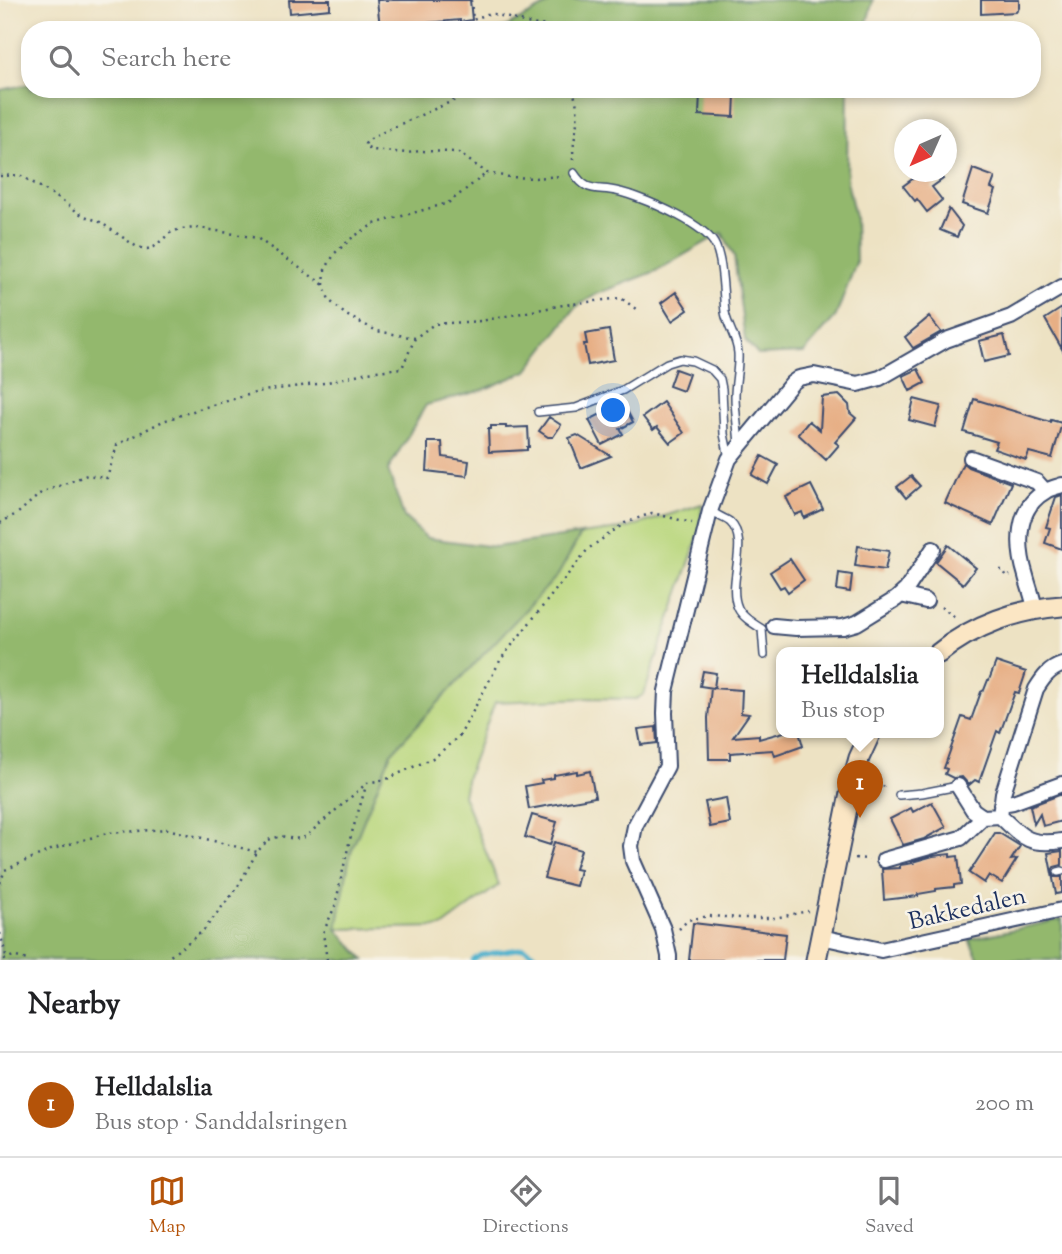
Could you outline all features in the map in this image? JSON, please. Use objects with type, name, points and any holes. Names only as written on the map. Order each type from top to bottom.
[{"type":"main road","points":[[944,650],[991,623],[1035,609],[1062,606]]},
{"type":"main road","points":[[816,960],[852,784],[868,738]]},
{"type":"street","points":[[668,960],[663,929],[633,862],[631,846],[635,826],[667,766],[666,691],[710,511],[729,458],[784,391],[799,378],[814,375],[858,384],[880,378],[946,340],[1011,317],[1062,287]]},
{"type":"street","points":[[971,458],[1037,482],[1045,491]]},
{"type":"street","points":[[1035,609],[1020,547],[1022,520],[1031,505],[1045,491],[1062,485]]},
{"type":"street","points":[[774,626],[843,627],[856,623],[879,611],[901,594],[933,549]]},
{"type":"street","points":[[901,594],[926,601]]},
{"type":"street","points":[[1062,665],[1044,676],[1036,689],[1003,793],[1001,810],[1018,834],[1043,844],[1062,841]]},
{"type":"street","points":[[884,860],[961,838],[983,817],[1013,802],[1062,784]]},
{"type":"street","points":[[958,786],[972,810],[983,817]]},
{"type":"street","name":"Bakkedalen","points":[[821,937],[880,955],[1062,910]]},
{"type":"lane","points":[[574,173],[580,183],[592,188],[629,194],[685,219],[713,242],[721,272],[726,317],[738,352],[736,396],[739,446]]},
{"type":"lane","points":[[538,412],[576,408],[623,390],[667,363],[680,359],[693,361],[712,370],[720,379],[724,434],[729,458]]},
{"type":"lane","points":[[710,511],[731,523],[738,538],[733,590],[738,609],[749,621],[762,629],[764,654]]},
{"type":"lane","points":[[901,795],[958,786]]},
{"type":"path","points":[[471,0],[473,20],[494,14],[520,21]]},
{"type":"path","points":[[460,98],[387,130],[365,144],[367,148],[395,152],[457,152],[487,173],[509,177],[536,178],[574,173]]},
{"type":"path","points":[[573,162],[572,148],[578,117],[575,98]]},
{"type":"path","points":[[415,338],[377,331],[346,315],[329,300],[324,285],[325,270],[335,253],[374,224],[447,203],[487,173]]},
{"type":"path","points":[[0,176],[19,175],[137,247],[154,247],[170,233],[180,229],[200,228],[257,238],[324,285]]},
{"type":"path","points":[[0,523],[19,513],[41,493],[87,475],[107,478],[117,445],[163,421],[262,391],[324,383],[368,372],[401,368],[415,338],[434,324],[481,321],[563,305],[621,298],[636,309]]},
{"type":"path","points":[[165,960],[203,930],[237,888],[257,852],[268,840],[281,836],[294,839],[305,837],[367,783],[387,779],[435,757],[460,735],[501,659],[588,549],[625,523],[652,513],[706,526]]},
{"type":"path","points":[[1000,570],[1003,570],[1007,577],[1014,572]]},
{"type":"path","points":[[926,601],[941,607],[964,623]]},
{"type":"path","points":[[866,782],[880,784],[901,795]]},
{"type":"path","points":[[327,960],[323,933],[335,906],[350,839],[367,783]]},
{"type":"path","points":[[0,883],[5,870],[53,849],[107,834],[167,829],[257,852]]},
{"type":"path","points":[[851,858],[884,860]]},
{"type":"path","points":[[675,932],[688,920],[709,916],[775,918],[815,909]]},
{"type":"path","points":[[0,933],[6,959],[13,956],[27,960]]},
{"type":"green space","points":[[550,0],[873,0],[867,21],[517,21],[549,4]]},
{"type":"green space","points":[[21,86],[21,98],[848,98],[847,181],[855,217],[856,263],[836,316],[804,353],[758,355],[745,340],[734,256],[722,233],[656,271],[597,294],[576,307],[527,371],[483,390],[426,405],[388,470],[404,517],[427,538],[495,547],[581,534],[558,575],[391,753],[350,854],[337,929],[365,960],[0,960],[0,90]]},
{"type":"green space","points":[[702,504],[700,531],[644,694],[636,699],[495,702],[467,776],[463,795],[499,885],[442,927],[337,929],[350,854],[391,753],[558,575],[581,534],[628,528]]},
{"type":"green space","points":[[1062,919],[1062,960],[979,960],[969,939]]},
{"type":"building","points":[[289,0],[330,0],[330,9],[290,13]]},
{"type":"building","points":[[377,0],[470,0],[472,20],[379,21]]},
{"type":"building","points":[[981,0],[1019,0],[1019,8],[1016,12],[981,14]]},
{"type":"building","points":[[700,98],[735,98],[734,117],[699,115]]},
{"type":"building","points":[[973,169],[995,177],[991,188],[996,190],[988,213],[962,204]]},
{"type":"building","points":[[908,182],[939,182],[932,187],[942,200],[927,212],[903,186]]},
{"type":"building","points":[[949,209],[962,226],[957,237],[940,230]]},
{"type":"building","points":[[676,292],[688,310],[672,321],[661,303]]},
{"type":"building","points":[[1062,308],[1062,349],[1045,319]]},
{"type":"building","points":[[929,317],[941,332],[913,348],[905,337]]},
{"type":"building","points":[[609,330],[614,360],[588,365],[585,334]]},
{"type":"building","points":[[1004,335],[1009,356],[984,362],[979,341]]},
{"type":"building","points":[[675,369],[689,374],[683,391],[669,386]]},
{"type":"building","points":[[918,369],[925,383],[910,391],[903,376]]},
{"type":"building","points":[[839,395],[856,418],[835,442],[839,445],[826,460],[798,434],[809,421],[820,430],[822,397]]},
{"type":"building","points":[[914,399],[941,406],[935,427],[909,420]]},
{"type":"building","points":[[974,399],[1050,422],[1062,423],[1052,458],[1029,452],[1026,460],[994,449],[997,442],[964,432]]},
{"type":"building","points":[[663,402],[684,433],[670,443],[657,427],[653,430],[643,417]]},
{"type":"building","points":[[623,403],[633,422],[620,429],[623,434],[602,445],[589,420]]},
{"type":"building","points":[[549,417],[561,425],[553,437],[539,431]]},
{"type":"building","points":[[491,426],[528,427],[529,447],[527,450],[489,452],[488,429],[491,429]]},
{"type":"building","points":[[577,435],[611,456],[581,468],[569,438]]},
{"type":"building","points":[[428,442],[442,442],[443,457],[469,461],[467,476],[427,471]]},
{"type":"building","points":[[762,456],[778,465],[768,484],[752,475]]},
{"type":"building","points":[[963,463],[1011,483],[993,525],[945,503]]},
{"type":"building","points":[[911,476],[920,486],[906,498],[897,487]]},
{"type":"building","points":[[811,485],[823,509],[804,518],[802,512],[795,515],[786,497]]},
{"type":"building","points":[[1062,495],[1062,549],[1045,543],[1050,528],[1046,527],[1056,497]]},
{"type":"building","points":[[948,545],[976,568],[963,584],[936,562]]},
{"type":"building","points":[[858,546],[889,551],[885,570],[855,566]]},
{"type":"building","points":[[790,559],[804,580],[788,592],[784,586],[780,588],[770,572]]},
{"type":"building","points":[[839,573],[852,575],[850,592],[837,590]]},
{"type":"building","points":[[996,662],[1026,672],[1019,693],[1015,692],[1000,733],[997,731],[979,782],[975,780],[969,785],[962,777],[953,778],[945,774],[947,769],[944,768],[962,717],[971,720]]},
{"type":"building","points":[[703,671],[716,673],[714,688],[700,686]]},
{"type":"building","points":[[711,688],[742,690],[741,713],[749,714],[733,737],[759,735],[759,739],[776,734],[776,738],[801,738],[803,746],[775,756],[773,750],[730,753],[730,759],[709,759],[708,718]]},
{"type":"building","points":[[656,727],[657,743],[641,745],[638,729]]},
{"type":"building","points":[[577,771],[577,774],[590,771],[595,797],[529,809],[525,786],[542,783],[541,780],[554,778],[554,775]]},
{"type":"building","points":[[1062,794],[1062,821],[1043,826],[1040,814],[1034,824],[1030,806]]},
{"type":"building","points":[[726,798],[730,823],[710,827],[705,802]]},
{"type":"building","points":[[932,802],[946,827],[924,839],[903,845],[890,819],[911,808],[913,812]]},
{"type":"building","points":[[532,815],[557,822],[550,845],[525,837]]},
{"type":"building","points":[[995,833],[1020,846],[1011,860],[1017,859],[1002,883],[989,875],[984,883],[969,873]]},
{"type":"building","points":[[554,842],[581,850],[575,869],[580,870],[576,886],[544,878]]},
{"type":"building","points":[[1062,851],[1062,865],[1054,867],[1052,871],[1054,877],[1062,877],[1062,893],[1056,894],[1048,853]]},
{"type":"building","points":[[950,854],[950,857],[958,856],[961,884],[918,896],[884,900],[882,869],[900,868],[900,865]]},
{"type":"building","points":[[693,923],[786,934],[783,960],[689,960]]},
{"type":"waterway","points":[[473,960],[481,955],[524,948],[544,960]]},
{"type":"place","name":"Helldalslia","points":[[860,818]]}]
